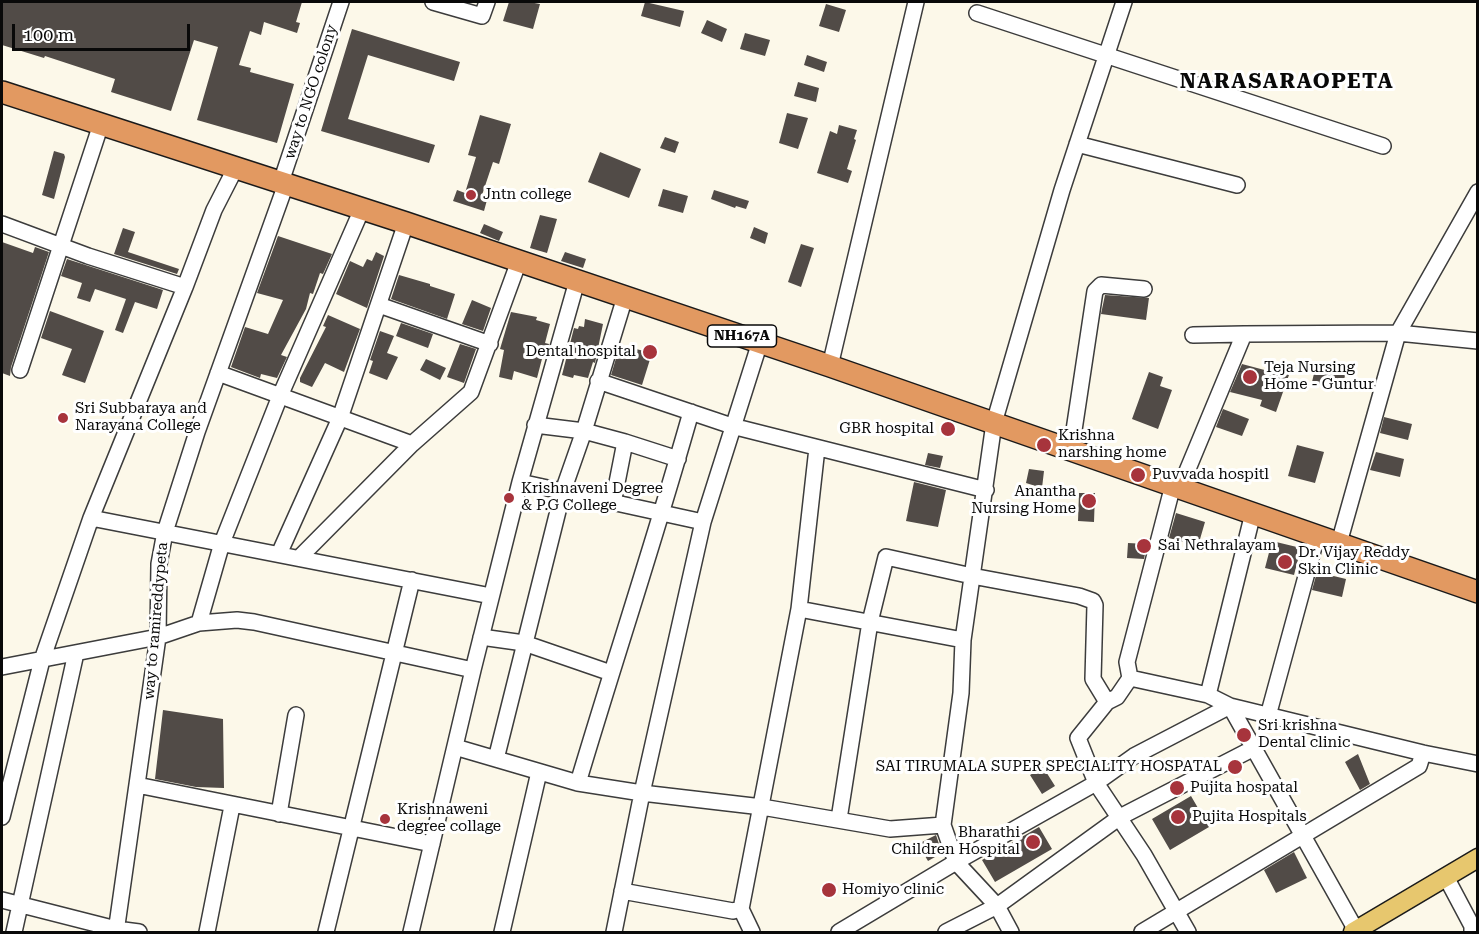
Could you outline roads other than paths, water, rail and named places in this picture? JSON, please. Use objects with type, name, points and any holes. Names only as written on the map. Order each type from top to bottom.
[{"type":"highway","name":"NH167A","points":[[2,92],[406,223],[760,342],[1478,592]]},
{"type":"main road","points":[[1355,932],[1478,858]]},
{"type":"street","name":"way to NGO colony","points":[[284,183],[341,2]]},
{"type":"street","points":[[433,2],[482,16],[486,2]]},
{"type":"street","points":[[830,366],[916,2]]},
{"type":"street","points":[[1011,933],[997,906],[956,862],[943,825],[961,693],[963,640],[994,423],[1058,201],[1124,2]]},
{"type":"street","points":[[977,13],[1383,146]]},
{"type":"street","points":[[20,370],[101,124]]},
{"type":"street","points":[[1077,144],[1237,185]]},
{"type":"street","points":[[2,817],[42,660],[91,518],[214,210],[236,167]]},
{"type":"street","name":"way to ramireddypeta","points":[[116,931],[158,637],[159,564],[165,532],[196,432],[284,183]]},
{"type":"street","points":[[1339,543],[1398,333],[1478,192]]},
{"type":"street","points":[[199,623],[222,543],[280,396],[362,209]]},
{"type":"street","points":[[279,554],[340,418],[406,223]]},
{"type":"street","points":[[2,224],[185,287]]},
{"type":"street","points":[[298,558],[412,444],[471,392],[519,261]]},
{"type":"street","points":[[411,933],[472,670],[535,425],[577,281]]},
{"type":"street","points":[[1071,450],[1095,291],[1101,285],[1144,289]]},
{"type":"street","points":[[496,759],[562,491],[584,431],[625,297]]},
{"type":"street","points":[[379,305],[490,344]]},
{"type":"street","points":[[1193,335],[1398,333],[1478,341]]},
{"type":"street","points":[[1188,933],[1120,817],[1096,783],[1078,738],[1107,702],[1117,697],[1130,678],[1127,662],[1176,486],[1244,334]]},
{"type":"street","points":[[614,933],[642,793],[702,522],[760,342]]},
{"type":"street","points":[[218,373],[412,444]]},
{"type":"street","points":[[598,381],[732,426],[986,490]]},
{"type":"street","points":[[578,783],[662,514],[691,412]]},
{"type":"street","points":[[535,425],[584,431],[678,459]]},
{"type":"street","points":[[613,503],[625,442]]},
{"type":"street","points":[[752,933],[741,909],[799,609],[817,448]]},
{"type":"street","points":[[520,482],[702,522]]},
{"type":"street","points":[[1208,694],[1253,513]]},
{"type":"street","points":[[91,518],[491,596]]},
{"type":"street","points":[[1268,716],[1317,536]]},
{"type":"street","points":[[838,819],[870,622],[886,557],[1079,596],[1093,601],[1095,605],[1093,679],[1107,702]]},
{"type":"street","points":[[326,933],[412,580]]},
{"type":"street","points":[[799,609],[963,640]]},
{"type":"street","points":[[2,667],[158,637],[199,623],[237,620],[472,670]]},
{"type":"street","points":[[481,637],[525,643],[611,673]]},
{"type":"street","points":[[14,933],[76,653]]},
{"type":"street","points":[[1130,678],[1208,694],[1230,706],[1268,716],[1478,764]]},
{"type":"street","points":[[1230,706],[1304,835],[1355,932]]},
{"type":"street","points":[[839,933],[956,862],[1096,783],[1134,756],[1230,706]]},
{"type":"street","points":[[279,814],[296,715]]},
{"type":"street","points":[[455,747],[578,783],[762,807],[890,829],[943,825]]},
{"type":"street","points":[[946,933],[997,906],[1120,817],[1254,748]]},
{"type":"street","points":[[1142,933],[1419,766],[1423,753]]},
{"type":"street","points":[[502,933],[539,772]]},
{"type":"street","points":[[137,785],[232,806],[432,844]]},
{"type":"street","points":[[207,933],[232,806]]},
{"type":"street","points":[[1446,877],[1474,929]]},
{"type":"street","points":[[622,891],[733,911],[741,909]]},
{"type":"street","points":[[2,900],[116,931],[139,933]]},
{"type":"place","name":"Jntn college","points":[[471,195]]},
{"type":"place","name":"Dental hospital","points":[[650,352]]},
{"type":"place","name":"Teja Nursing Home - Guntur","points":[[1250,377]]},
{"type":"place","name":"Sri Subbaraya and Narayana College","points":[[63,418]]},
{"type":"place","name":"GBR hospital","points":[[948,429]]},
{"type":"place","name":"Krishna narshing home","points":[[1044,445]]},
{"type":"place","name":"Puvvada hospitl","points":[[1138,475]]},
{"type":"place","name":"Krishnaveni Degree & P.G College","points":[[509,498]]},
{"type":"place","name":"Anantha Nursing Home","points":[[1089,501]]},
{"type":"place","name":"Sai Nethralayam","points":[[1144,546]]},
{"type":"place","name":"Dr. Vijay Reddy Skin Clinic","points":[[1285,562]]},
{"type":"place","name":"Sri krishna Dental clinic","points":[[1244,735]]},
{"type":"place","name":"SAI TIRUMALA SUPER SPECIALITY HOSPATAL","points":[[1235,767]]},
{"type":"place","name":"Pujita hospatal","points":[[1177,788]]},
{"type":"place","name":"Pujita Hospitals","points":[[1178,817]]},
{"type":"place","name":"Krishnaweni degree collage","points":[[385,819]]},
{"type":"place","name":"Bharathi Children Hospital","points":[[1033,842]]},
{"type":"place","name":"Homiyo clinic","points":[[829,890]]},
{"type":"district","name":"NARASARAOPETA","points":[[1287,82]]}]
